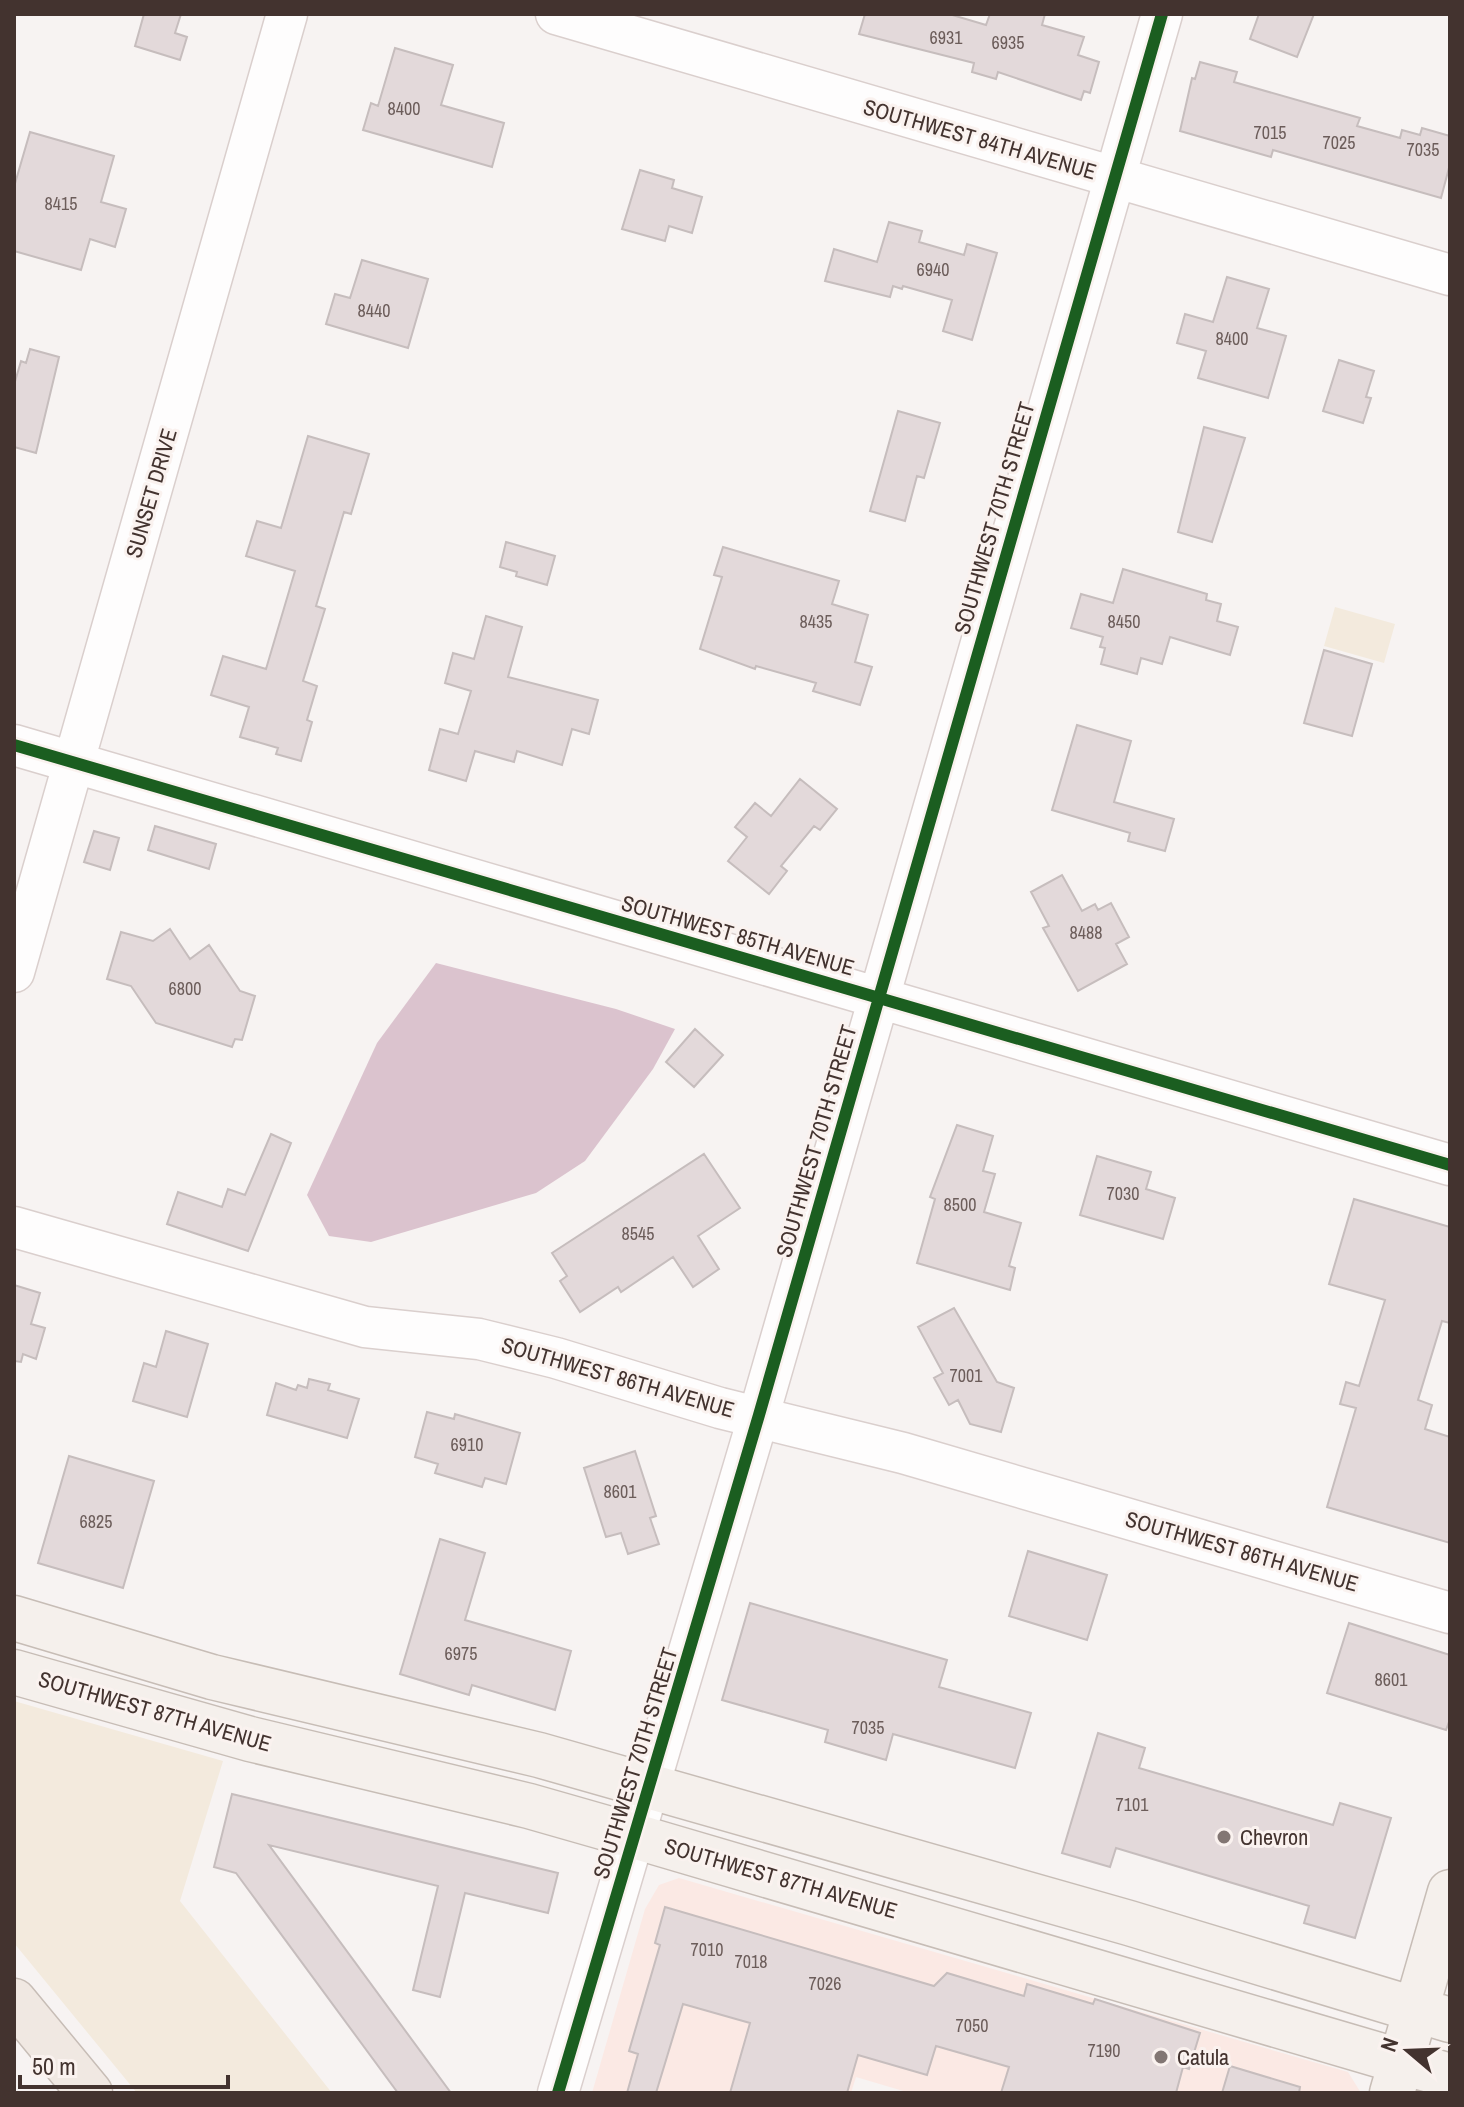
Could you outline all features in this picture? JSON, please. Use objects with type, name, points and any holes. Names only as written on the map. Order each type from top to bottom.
[{"type":"highway","points":[[14,2001],[90,2093]]},
{"type":"main road","points":[[14,1618],[212,1677],[539,1755],[1433,2015]]},
{"type":"main road","name":"SOUTHWEST 87TH AVENUE","points":[[14,1672],[250,1739],[529,1806],[634,1836],[1397,2076],[1450,2076]]},
{"type":"main road","points":[[212,1677],[219,1700],[250,1739]]},
{"type":"main road","points":[[1397,2076],[1433,2015],[1450,1892]]},
{"type":"street","name":"SUNSET DRIVE","points":[[14,972],[287,14]]},
{"type":"street","name":"SOUTHWEST 84TH AVENUE","points":[[556,14],[1450,275]]},
{"type":"street","name":"SOUTHWEST 70TH STREET","points":[[558,2093],[759,1415],[1162,14]]},
{"type":"street","name":"SOUTHWEST 85TH AVENUE","points":[[14,745],[1450,1165]]},
{"type":"street","name":"SOUTHWEST 86TH AVENUE","points":[[14,1227],[352,1324],[500,1343],[632,1379],[720,1408],[759,1415],[903,1453],[1450,1613]]},
{"type":"shaded area","points":[[1335,607],[1395,624],[1384,663],[1324,646]]},
{"type":"shaded area","points":[[436,963],[616,1009],[675,1029],[653,1069],[585,1161],[536,1193],[371,1242],[329,1236],[307,1195],[377,1043]]},
{"type":"shaded area","points":[[14,1701],[223,1761],[180,1901],[332,2093],[137,2093],[14,1943]]},
{"type":"shaded area","points":[[679,1878],[1348,2072],[1361,2093],[910,2093],[856,2077],[851,2093],[592,2093],[645,1909],[659,1885]]},
{"type":"building","points":[[144,14],[181,14],[175,33],[187,37],[180,60],[135,46]]},
{"type":"building","points":[[865,14],[949,14],[986,25],[990,14],[1045,14],[1042,25],[1084,37],[1078,55],[1099,62],[1090,93],[1084,91],[1081,100],[998,72],[996,79],[972,72],[974,63],[859,34]]},
{"type":"building","points":[[1259,14],[1314,14],[1297,57],[1250,39]]},
{"type":"building","points":[[395,48],[453,65],[441,105],[504,123],[492,167],[363,130],[371,103],[378,106]]},
{"type":"building","points":[[1200,62],[1237,72],[1234,82],[1360,118],[1357,126],[1400,138],[1402,130],[1420,135],[1422,128],[1450,136],[1450,164],[1441,198],[1273,150],[1271,157],[1180,131],[1192,78],[1195,79]]},
{"type":"building","points":[[30,132],[114,156],[101,202],[126,209],[115,247],[90,239],[81,270],[14,251],[14,187]]},
{"type":"building","points":[[640,170],[674,180],[672,188],[702,197],[692,233],[669,226],[665,241],[622,229]]},
{"type":"building","points":[[889,222],[922,231],[919,242],[964,255],[967,244],[997,253],[972,340],[943,331],[952,300],[903,286],[902,289],[893,286],[890,297],[825,281],[834,249],[877,262]]},
{"type":"building","points":[[362,260],[428,279],[408,348],[326,324],[335,294],[350,298]]},
{"type":"building","points":[[1227,277],[1269,289],[1257,328],[1286,336],[1268,398],[1198,378],[1206,351],[1177,343],[1185,314],[1213,322]]},
{"type":"building","points":[[30,349],[59,357],[36,453],[14,447],[14,385],[21,361],[26,363]]},
{"type":"building","points":[[1339,360],[1374,371],[1366,397],[1371,398],[1363,423],[1323,411]]},
{"type":"building","points":[[898,411],[940,423],[924,478],[917,476],[905,521],[870,511]]},
{"type":"building","points":[[1204,427],[1245,438],[1212,542],[1178,532]]},
{"type":"building","points":[[308,436],[369,454],[351,514],[344,512],[316,606],[325,609],[303,681],[317,686],[307,720],[312,722],[301,761],[276,754],[278,748],[240,737],[249,707],[211,695],[223,656],[266,669],[295,571],[246,556],[257,521],[281,528]]},
{"type":"building","points":[[506,542],[555,556],[547,585],[516,576],[517,572],[500,567]]},
{"type":"building","points":[[723,547],[839,581],[832,604],[868,615],[855,662],[872,667],[860,705],[813,691],[816,683],[756,666],[755,669],[700,649],[722,577],[714,575]]},
{"type":"building","points":[[1123,569],[1207,594],[1206,600],[1221,604],[1217,621],[1238,627],[1230,655],[1170,637],[1162,664],[1141,658],[1137,674],[1101,664],[1105,648],[1100,647],[1103,637],[1071,628],[1081,594],[1113,603]]},
{"type":"building","points":[[486,616],[522,627],[508,677],[598,700],[589,734],[572,729],[562,765],[517,751],[514,762],[475,751],[466,781],[429,770],[440,729],[458,734],[471,691],[445,683],[453,653],[474,659]]},
{"type":"building","points":[[1324,650],[1372,664],[1352,736],[1304,723]]},
{"type":"building","points":[[1077,725],[1131,741],[1114,802],[1174,819],[1165,851],[1128,841],[1130,833],[1052,810]]},
{"type":"building","points":[[800,779],[837,809],[820,830],[814,826],[781,866],[787,871],[769,894],[728,861],[747,837],[735,827],[755,803],[771,816]]},
{"type":"building","points":[[155,826],[216,844],[209,869],[148,850]]},
{"type":"building","points":[[94,831],[119,838],[110,870],[84,862]]},
{"type":"building","points":[[1062,875],[1082,911],[1095,904],[1098,910],[1111,903],[1129,937],[1116,944],[1127,964],[1078,991],[1043,928],[1049,926],[1031,892]]},
{"type":"building","points":[[170,929],[190,959],[209,945],[240,991],[255,996],[242,1040],[235,1039],[232,1047],[156,1023],[131,986],[107,979],[121,932],[153,941]]},
{"type":"building","points":[[695,1029],[723,1055],[694,1087],[666,1062]]},
{"type":"building","points":[[957,1125],[993,1136],[983,1171],[995,1174],[984,1212],[1021,1223],[1009,1266],[1015,1268],[1010,1290],[917,1263],[935,1199],[930,1197]]},
{"type":"building","points":[[271,1134],[291,1143],[248,1251],[167,1224],[178,1192],[222,1207],[228,1189],[245,1195]]},
{"type":"building","points":[[704,1154],[740,1208],[698,1236],[719,1269],[693,1287],[673,1257],[621,1292],[618,1287],[580,1312],[560,1281],[567,1276],[552,1253]]},
{"type":"building","points":[[1097,1156],[1151,1172],[1146,1189],[1175,1198],[1163,1239],[1080,1215]]},
{"type":"building","points":[[1354,1199],[1450,1227],[1450,1323],[1442,1321],[1418,1400],[1432,1405],[1425,1429],[1450,1437],[1450,1543],[1327,1507],[1356,1408],[1340,1404],[1346,1382],[1359,1386],[1385,1300],[1329,1284]]},
{"type":"building","points":[[14,1285],[40,1293],[31,1324],[45,1328],[36,1359],[23,1354],[21,1362],[14,1361]]},
{"type":"building","points":[[954,1308],[997,1382],[1014,1388],[1001,1432],[970,1424],[958,1400],[949,1405],[934,1378],[943,1373],[918,1327]]},
{"type":"building","points":[[166,1331],[208,1344],[187,1417],[133,1401],[144,1363],[156,1367]]},
{"type":"building","points":[[309,1379],[330,1384],[328,1390],[359,1399],[347,1438],[267,1415],[276,1383],[296,1390],[298,1385],[307,1388]]},
{"type":"building","points":[[427,1412],[454,1419],[455,1414],[520,1433],[506,1484],[485,1478],[482,1487],[435,1473],[438,1464],[415,1457]]},
{"type":"building","points":[[635,1451],[656,1516],[650,1518],[659,1544],[628,1554],[621,1533],[606,1537],[584,1468]]},
{"type":"building","points":[[69,1456],[154,1481],[123,1588],[38,1563]]},
{"type":"building","points":[[440,1539],[485,1553],[465,1620],[571,1651],[555,1710],[472,1685],[469,1695],[400,1674]]},
{"type":"building","points":[[1028,1551],[1107,1575],[1087,1640],[1009,1616]]},
{"type":"building","points":[[750,1603],[947,1660],[939,1687],[1031,1713],[1015,1768],[893,1734],[886,1760],[825,1742],[828,1730],[722,1700]]},
{"type":"building","points":[[1349,1623],[1450,1655],[1450,1719],[1446,1730],[1327,1693]]},
{"type":"building","name":"Chevron","points":[[1098,1733],[1145,1748],[1139,1768],[1333,1825],[1340,1803],[1391,1818],[1355,1938],[1304,1923],[1309,1906],[1116,1848],[1110,1867],[1062,1853]]},
{"type":"building","points":[[232,1794],[558,1873],[548,1913],[465,1893],[440,1997],[413,1990],[438,1886],[269,1845],[451,2093],[398,2093],[236,1873],[214,1867]]},
{"type":"building","points":[[665,1907],[934,1986],[947,1973],[1024,1996],[1027,1984],[1093,2004],[1095,1999],[1200,2033],[1189,2069],[1183,2067],[1176,2093],[1001,2093],[1009,2067],[936,2046],[927,2075],[858,2055],[847,2093],[730,2093],[750,2023],[683,2004],[656,2093],[627,2093],[638,2054],[629,2051],[660,1945],[655,1943]]},
{"type":"building","points":[[1230,2066],[1300,2087],[1299,2093],[1222,2093]]},
{"type":"cycle path","points":[[558,2093],[759,1415],[1162,14]]},
{"type":"cycle path","points":[[14,745],[1450,1165]]},
{"type":"place","name":"Chevron","points":[[1224,1837]]},
{"type":"place","name":"Catula","points":[[1161,2057]]}]
